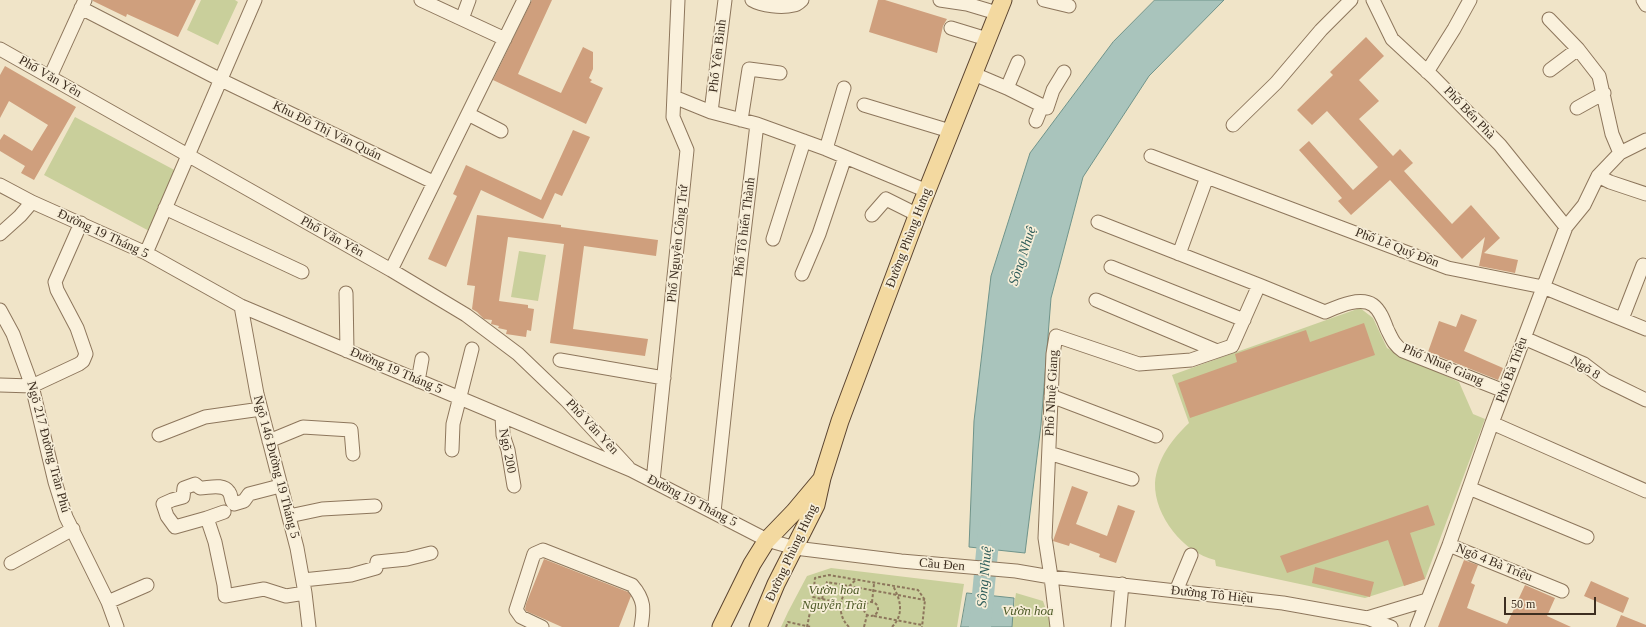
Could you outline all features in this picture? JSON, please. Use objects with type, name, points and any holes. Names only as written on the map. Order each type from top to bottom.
[{"type":"main road","name":"Đường Phùng Hưng","points":[[758,627],[776,584],[816,505],[822,478],[840,421],[950,131],[1000,7]]},
{"type":"main road","name":"Đường Phùng Hưng","points":[[721,627],[752,564],[767,540],[794,512],[822,478]]},
{"type":"street","points":[[146,253],[255,0]]},
{"type":"street","points":[[421,0],[505,39]]},
{"type":"street","points":[[462,19],[469,0]]},
{"type":"street","points":[[391,270],[433,182],[524,0]]},
{"type":"street","name":"Phố Nguyễn Công Trứ","points":[[653,481],[687,150],[673,117],[678,0]]},
{"type":"street","name":"Phố Yên Bình","points":[[711,112],[725,0]]},
{"type":"street","points":[[752,0],[766,4],[795,5],[802,0]]},
{"type":"street","points":[[940,0],[1000,7]]},
{"type":"street","points":[[1044,0],[1069,6]]},
{"type":"street","points":[[1233,125],[1276,83],[1321,30],[1351,0]]},
{"type":"street","name":"Phố Bến Phà","points":[[1373,0],[1392,39],[1500,145],[1566,227]]},
{"type":"street","points":[[1427,72],[1470,0]]},
{"type":"street","points":[[1643,0],[1646,5]]},
{"type":"street","name":"Khu Đô Thị Văn Quán","points":[[50,77],[83,4],[221,80],[433,182]]},
{"type":"street","points":[[1549,19],[1578,49],[1599,76],[1604,92],[1612,134],[1620,153]]},
{"type":"street","points":[[951,28],[987,39]]},
{"type":"street","name":"Phố Văn Yên","points":[[0,49],[391,270],[466,315],[518,354],[566,400],[631,470]]},
{"type":"street","points":[[1550,70],[1578,49]]},
{"type":"street","points":[[1007,88],[1018,62]]},
{"type":"street","points":[[741,120],[749,69],[780,73]]},
{"type":"street","points":[[974,74],[1007,88],[1047,108],[1053,90],[1064,72]]},
{"type":"street","points":[[826,149],[844,88]]},
{"type":"street","points":[[1577,108],[1604,92]]},
{"type":"street","points":[[674,97],[711,112],[757,124],[826,149],[927,191]]},
{"type":"street","points":[[864,105],[950,131]]},
{"type":"street","points":[[1036,121],[1042,106]]},
{"type":"street","points":[[468,114],[501,130]]},
{"type":"street","name":"Phố Tô hiến Thành","points":[[714,512],[757,124]]},
{"type":"street","name":"Phố Bà Triệu","points":[[1417,627],[1449,545],[1542,287],[1566,227],[1584,205],[1598,176],[1620,153],[1646,140]]},
{"type":"street","points":[[773,239],[804,141]]},
{"type":"street","name":"Phố Lê Quý Đôn","points":[[1151,156],[1448,268],[1542,287],[1646,329]]},
{"type":"street","points":[[802,274],[819,234],[845,157]]},
{"type":"street","points":[[1598,176],[1610,182],[1646,194]]},
{"type":"street","points":[[1179,254],[1207,177]]},
{"type":"street","name":"Đường 19 Tháng 5","points":[[0,186],[146,253],[241,306],[631,470],[767,540],[795,548]]},
{"type":"street","points":[[872,215],[886,198],[918,215]]},
{"type":"street","points":[[0,234],[20,216],[32,202]]},
{"type":"street","points":[[165,208],[302,272]]},
{"type":"street","points":[[1098,222],[1259,285]]},
{"type":"street","points":[[0,385],[32,386],[83,361],[86,354],[77,328],[57,290],[55,282],[81,223]]},
{"type":"street","points":[[1622,319],[1642,264],[1646,266]]},
{"type":"street","points":[[1111,267],[1244,320]]},
{"type":"street","name":"Phố Nhuệ Giang","points":[[1056,627],[1052,577],[1046,538],[1053,354],[1056,336],[1139,364],[1191,360],[1232,346],[1259,285],[1325,312],[1349,303],[1365,302],[1372,305],[1380,313],[1395,345],[1404,351],[1504,391]]},
{"type":"street","points":[[346,293],[347,351]]},
{"type":"street","points":[[1096,300],[1217,351]]},
{"type":"street","name":"Ngõ 146 Đường 19 Tháng 5","points":[[241,306],[261,409],[280,486],[290,516],[304,587],[309,627]]},
{"type":"street","name":"Ngõ 217 Đường Trần Phú","points":[[0,310],[13,334],[32,386],[55,482],[66,517],[108,602],[117,627]]},
{"type":"street","name":"Ngõ 8","points":[[1524,338],[1584,364],[1605,380],[1646,400]]},
{"type":"street","points":[[452,450],[453,424],[472,349]]},
{"type":"street","points":[[418,381],[422,359]]},
{"type":"street","points":[[560,360],[664,378]]},
{"type":"street","points":[[1051,396],[1156,436]]},
{"type":"street","points":[[159,435],[205,417],[261,409]]},
{"type":"street","name":"Ngõ 200","points":[[502,416],[503,435],[508,450],[514,486]]},
{"type":"street","points":[[1492,423],[1646,491]]},
{"type":"street","points":[[269,441],[303,427],[351,430],[352,454]]},
{"type":"street","points":[[1049,453],[1132,479]]},
{"type":"street","points":[[224,512],[175,527],[167,516],[163,504],[183,497],[184,488],[195,484],[200,488],[216,486],[226,489],[230,492],[232,502],[234,504],[244,501],[249,494],[280,486]]},
{"type":"street","points":[[1469,488],[1587,537]]},
{"type":"street","points":[[290,516],[322,509],[375,506]]},
{"type":"street","points":[[208,518],[215,542],[224,585],[224,595],[264,589],[286,596],[304,587],[376,568],[377,562],[407,559],[431,553]]},
{"type":"street","points":[[11,563],[73,529]]},
{"type":"street","name":"Ngõ 4 Bà Triệu","points":[[1449,545],[1562,591]]},
{"type":"street","name":"Cầu Đen","points":[[795,548],[901,561],[1031,573]]},
{"type":"street","points":[[542,627],[521,618],[516,610],[517,602],[534,554],[543,550],[632,585],[641,598],[644,610],[641,627]]},
{"type":"street","points":[[1176,591],[1191,555]]},
{"type":"street","name":"Đường Tô Hiệu","points":[[1031,573],[1052,577],[1283,602],[1367,618],[1391,627]]},
{"type":"street","points":[[1118,627],[1122,584]]},
{"type":"street","points":[[108,602],[147,585]]},
{"type":"street","points":[[1367,618],[1427,600]]},
{"type":"path","points":[[807,627],[816,578],[829,575],[874,584],[918,590],[925,600],[922,626],[867,615]]},
{"type":"path","points":[[849,627],[842,615],[840,602],[849,586],[856,580]]},
{"type":"path","points":[[822,599],[827,582],[925,600]]},
{"type":"path","points":[[872,602],[874,584]]},
{"type":"path","points":[[892,627],[897,621],[901,606],[899,596],[893,586]]},
{"type":"path","points":[[813,597],[840,602]]},
{"type":"path","points":[[864,627],[867,615],[864,611],[864,607],[868,603],[872,602]]},
{"type":"path","points":[[872,602],[876,604],[878,608],[877,613],[874,616]]},
{"type":"path","points":[[786,627],[788,622],[811,627]]},
{"type":"green space","points":[[201,0],[235,0],[238,2],[218,45],[187,30]]},
{"type":"green space","points":[[75,117],[180,173],[153,233],[44,175]]},
{"type":"green space","points":[[519,251],[546,255],[538,301],[511,297]]},
{"type":"green space","points":[[1360,308],[1373,318],[1387,348],[1459,382],[1473,414],[1485,419],[1425,579],[1365,598],[1216,566],[1215,560],[1192,550],[1173,531],[1165,520],[1156,495],[1156,474],[1162,458],[1171,443],[1189,423],[1172,375]]},
{"type":"green space","name":"Vườn hoa Nguyễn Trãi","points":[[831,568],[964,584],[957,627],[781,627],[807,576]]},
{"type":"green space","name":"Vườn hoa","points":[[1016,593],[1043,601],[1052,627],[1011,627]]},
{"type":"water","points":[[1155,0],[1224,0],[1149,76],[1083,177],[1051,298],[1041,425],[1025,553],[969,547],[974,421],[991,276],[1030,153],[1113,42]]},
{"type":"water","points":[[967,593],[1014,598],[1012,627],[961,627]]},
{"type":"building","points":[[93,0],[196,0],[178,37],[127,14],[126,17]]},
{"type":"building","points":[[532,0],[552,0],[518,74],[561,93],[583,47],[593,52],[593,69],[589,78],[592,80],[590,82],[603,88],[586,124],[493,80]]},
{"type":"building","points":[[878,0],[885,0],[947,19],[943,26],[937,53],[869,32]]},
{"type":"building","points":[[1366,37],[1384,56],[1359,80],[1379,101],[1359,119],[1393,156],[1400,149],[1413,163],[1404,171],[1452,224],[1471,205],[1500,238],[1484,253],[1518,260],[1515,273],[1479,266],[1485,237],[1462,259],[1390,180],[1351,215],[1338,201],[1342,198],[1299,150],[1309,141],[1353,190],[1378,167],[1327,111],[1312,125],[1297,110],[1333,75],[1330,72]]},
{"type":"building","points":[[5,66],[76,107],[34,180],[21,173],[25,166],[0,151],[0,140],[4,134],[32,151],[48,125],[9,101],[0,118],[0,75]]},
{"type":"building","points":[[573,130],[590,137],[562,196],[555,193],[543,219],[481,190],[446,267],[428,259],[457,196],[453,194],[466,165],[541,200]]},
{"type":"building","points":[[477,215],[561,225],[561,227],[658,240],[656,256],[584,246],[573,329],[648,339],[645,356],[550,343],[564,244],[508,237],[499,301],[528,305],[528,308],[534,309],[531,331],[527,330],[526,337],[506,334],[507,330],[498,328],[499,326],[491,324],[492,320],[484,319],[472,309],[475,286],[467,285]]},
{"type":"building","points":[[1461,314],[1477,320],[1464,351],[1503,368],[1498,380],[1428,352],[1439,321],[1456,327]]},
{"type":"building","points":[[1364,323],[1375,355],[1190,418],[1178,383],[1237,362],[1235,354],[1306,330],[1310,342]]},
{"type":"building","points":[[1072,486],[1088,492],[1076,524],[1107,536],[1118,505],[1135,511],[1116,563],[1099,557],[1100,554],[1070,543],[1069,546],[1053,541]]},
{"type":"building","points":[[1428,505],[1435,525],[1410,533],[1425,579],[1404,586],[1388,540],[1287,573],[1280,556]]},
{"type":"building","points":[[544,559],[628,592],[631,596],[619,627],[562,627],[526,611],[526,604]]},
{"type":"building","points":[[1464,560],[1478,565],[1471,583],[1475,585],[1467,608],[1507,624],[1525,585],[1555,598],[1547,616],[1571,627],[1438,627]]},
{"type":"building","points":[[1315,567],[1374,582],[1370,597],[1312,583]]},
{"type":"building","points":[[1591,581],[1629,598],[1623,613],[1584,596]]},
{"type":"building","points":[[1621,615],[1646,625],[1646,627],[1616,627]]},
{"type":"waterway","name":"Sông Nhuệ","points":[[980,627],[990,520]]}]
